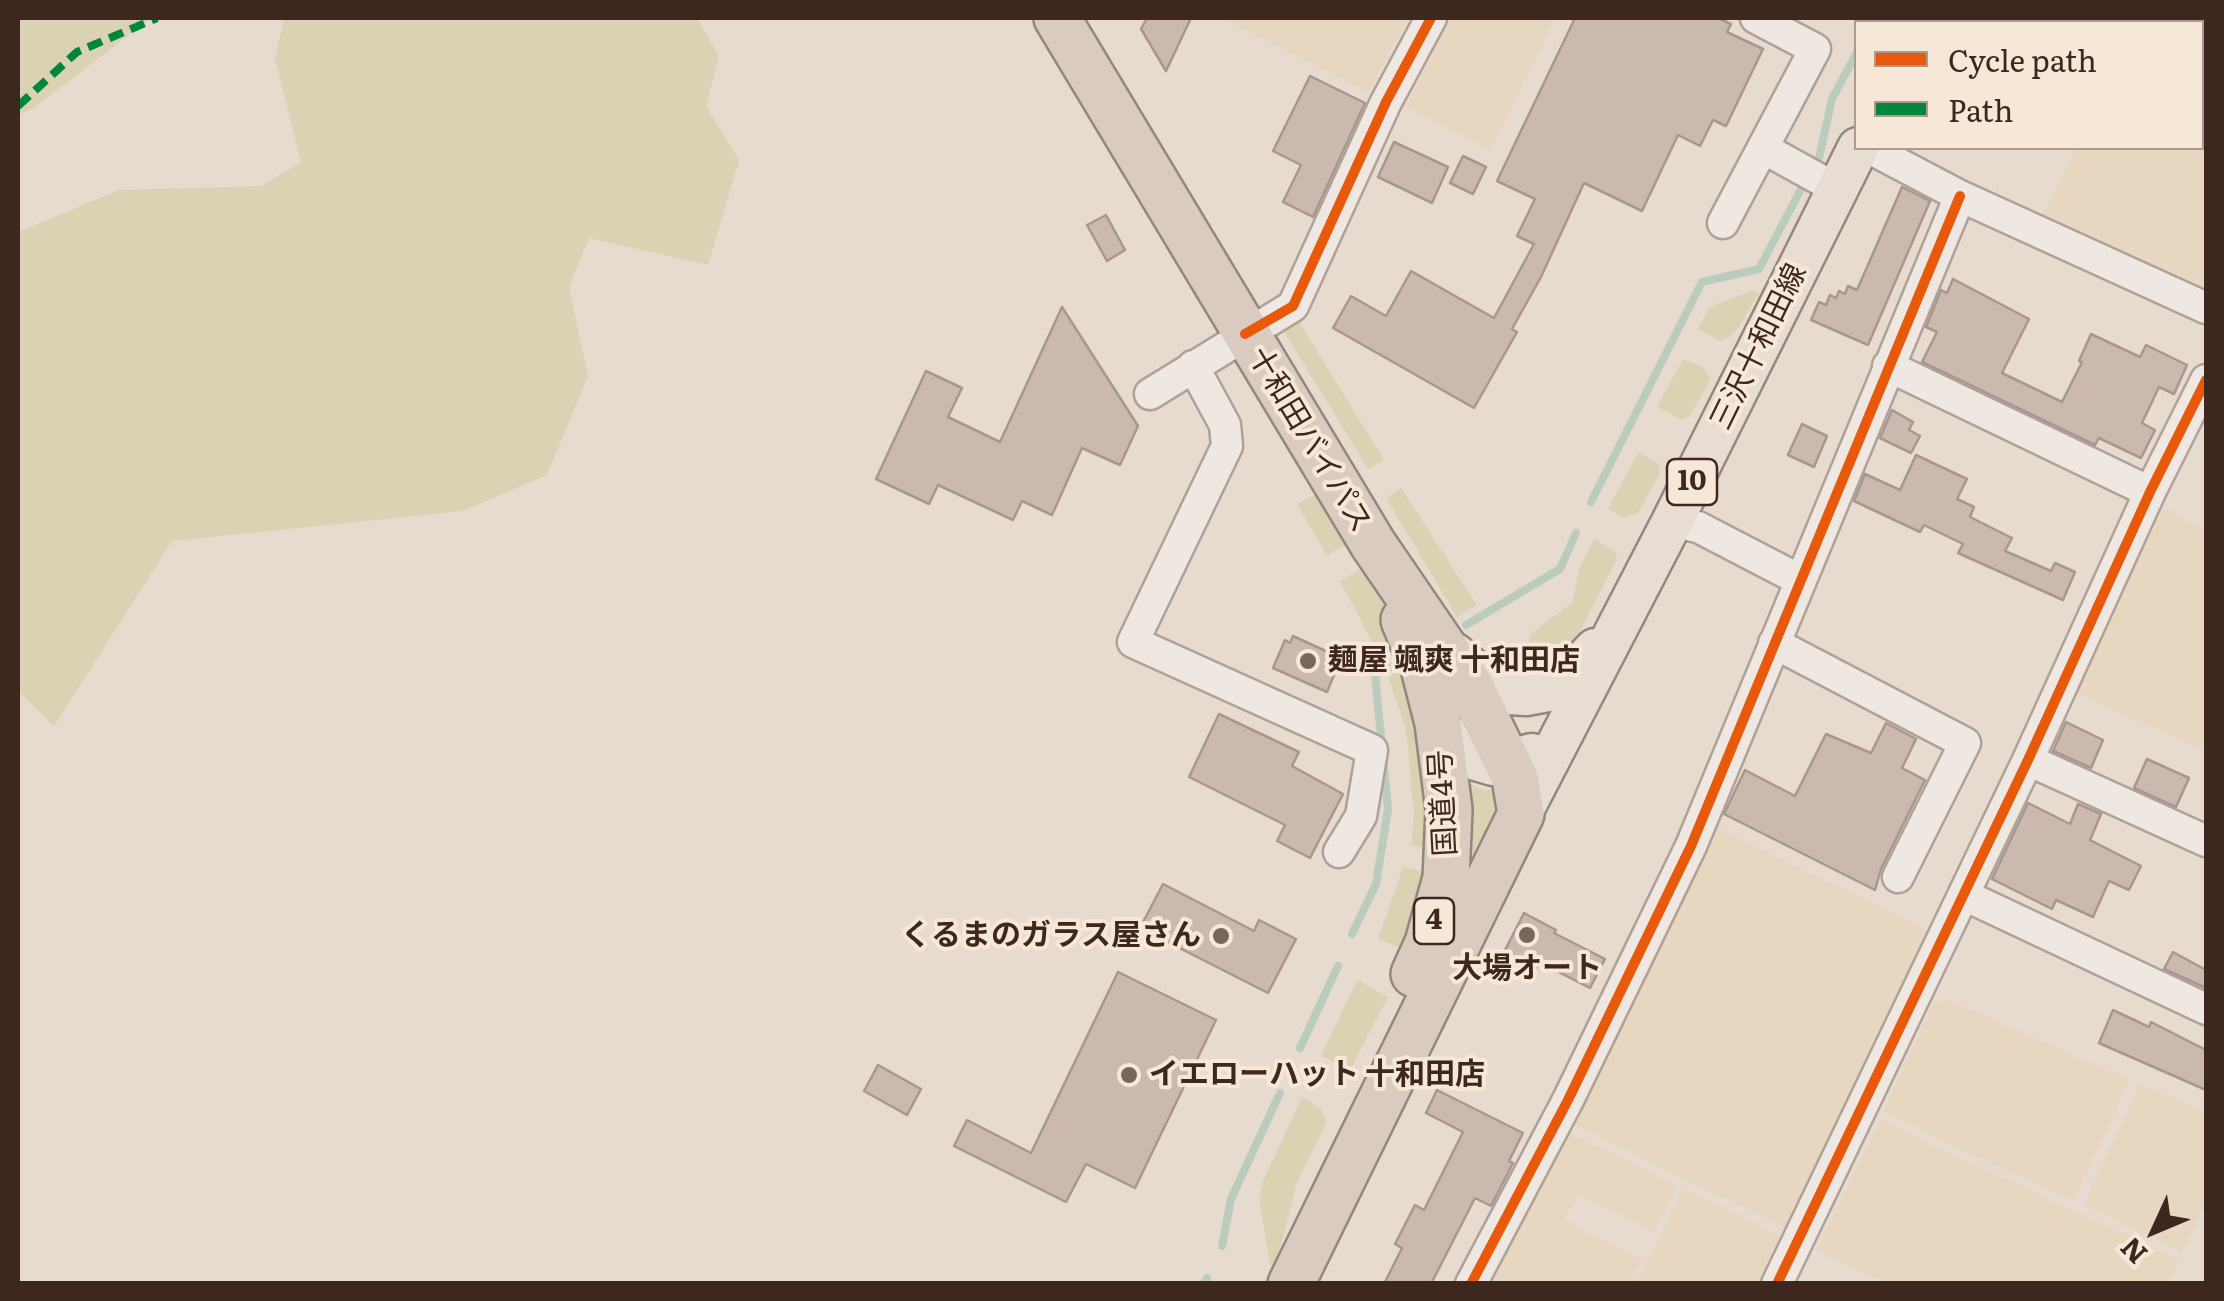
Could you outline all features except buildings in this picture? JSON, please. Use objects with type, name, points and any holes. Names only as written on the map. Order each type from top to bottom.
[{"type":"highway","name":"十和田バイパス","points":[[1057,18],[1373,544],[1470,686],[1515,778],[1521,814]]},
{"type":"highway","name":"国道4号","points":[[1290,1284],[1325,1169],[1428,943],[1446,878],[1450,810],[1438,724],[1424,668],[1373,544]]},
{"type":"highway","name":"国道4号","points":[[1290,1284],[1521,814]]},
{"type":"main road","name":"三沢十和田線","points":[[1521,814],[1857,150]]},
{"type":"main road","name":"10","points":[[1435,633],[1492,687],[1526,696],[1563,683],[1624,616]]},
{"type":"main road","points":[[1438,724],[1464,753],[1493,765],[1508,763]]},
{"type":"main road","name":"10","points":[[1508,763],[1533,754],[1566,727]]},
{"type":"street","points":[[1150,394],[1293,306],[1386,102],[1431,18]]},
{"type":"street","points":[[1723,223],[1815,49],[1756,18]]},
{"type":"street","points":[[1763,148],[1838,189]]},
{"type":"street","points":[[1873,150],[1960,196],[2206,308]]},
{"type":"street","points":[[1471,1284],[1568,1100],[1691,846],[1960,196]]},
{"type":"street","points":[[1193,366],[1225,425],[1227,446],[1133,642],[1372,750],[1360,816],[1339,852]]},
{"type":"street","points":[[1888,366],[2150,492]]},
{"type":"street","points":[[1776,1284],[2028,760],[2150,492],[2199,415],[2206,380]]},
{"type":"street","points":[[1672,522],[1698,527],[1800,580]]},
{"type":"street","points":[[1774,643],[1965,743],[1898,877]]},
{"type":"street","points":[[2028,760],[2206,842]]},
{"type":"street","points":[[1964,895],[2206,1010]]},
{"type":"shaded area","points":[[18,18],[151,18],[34,108],[18,115]]},
{"type":"shaded area","points":[[284,18],[697,18],[719,56],[706,106],[739,160],[708,265],[589,238],[569,287],[588,376],[547,475],[463,511],[172,541],[54,726],[18,691],[18,232],[119,190],[261,186],[301,162],[275,59]]},
{"type":"shaded area","points":[[1221,18],[1408,18],[1368,92]]},
{"type":"shaded area","points":[[1451,18],[1555,18],[1491,151],[1405,108]]},
{"type":"shaded area","points":[[2206,18],[2206,295],[2042,214],[2075,150],[2204,150],[2204,20],[2140,20]]},
{"type":"shaded area","points":[[1753,291],[1759,293],[1730,336],[1720,341],[1698,329],[1707,311],[1716,304]]},
{"type":"shaded area","points":[[1298,320],[1384,460],[1368,469],[1283,330]]},
{"type":"shaded area","points":[[1683,359],[1704,368],[1711,379],[1689,417],[1681,420],[1657,407]]},
{"type":"shaded area","points":[[1638,452],[1658,463],[1660,473],[1638,513],[1625,518],[1608,509]]},
{"type":"shaded area","points":[[1401,488],[1477,605],[1457,617],[1386,498]]},
{"type":"shaded area","points":[[1320,492],[1350,542],[1327,555],[1297,504]]},
{"type":"shaded area","points":[[2164,507],[2206,530],[2206,751],[2073,692]]},
{"type":"shaded area","points":[[1594,539],[1615,551],[1617,559],[1576,639],[1559,659],[1540,672],[1530,652],[1529,635],[1572,603],[1579,569]]},
{"type":"shaded area","points":[[1359,570],[1374,578],[1405,644],[1380,657],[1340,581]]},
{"type":"shaded area","points":[[1410,665],[1435,849],[1411,845],[1414,814],[1406,730],[1388,677]]},
{"type":"shaded area","points":[[1461,779],[1503,796],[1462,881]]},
{"type":"shaded area","points":[[1714,826],[1932,933],[1790,1230],[1568,1122]]},
{"type":"shaded area","points":[[1403,867],[1427,872],[1406,950],[1378,939]]},
{"type":"shaded area","points":[[1357,980],[1388,997],[1350,1070],[1321,1056]]},
{"type":"shaded area","points":[[1944,998],[2130,1080],[2073,1202],[1883,1112],[1933,1004]]},
{"type":"shaded area","points":[[2141,1084],[2206,1113],[2206,1203],[2182,1252],[2083,1205]]},
{"type":"shaded area","points":[[1302,1097],[1321,1109],[1327,1122],[1297,1182],[1276,1266],[1270,1265],[1259,1198]]},
{"type":"shaded area","points":[[1880,1120],[2179,1260],[2167,1283],[1888,1283],[1816,1251]]},
{"type":"shaded area","points":[[1562,1130],[1678,1185],[1653,1233],[1580,1194],[1563,1219],[1642,1261],[1630,1283],[1486,1284]]},
{"type":"shaded area","points":[[1684,1188],[1783,1237],[1760,1283],[1636,1283]]},
{"type":"waterway","points":[[1819,158],[1832,99],[1854,58]]},
{"type":"waterway","points":[[1591,502],[1702,282],[1759,269],[1800,191]]},
{"type":"waterway","points":[[1466,625],[1560,569],[1576,533]]},
{"type":"waterway","points":[[1352,934],[1376,884],[1388,809],[1375,675],[1406,660]]},
{"type":"waterway","points":[[1300,1048],[1338,966]]},
{"type":"waterway","points":[[1222,1246],[1231,1199],[1280,1093]]},
{"type":"waterway","points":[[1204,1284],[1207,1278]]},
{"type":"marked path","points":[[18,106],[77,52],[157,18]]},
{"type":"cycle path","points":[[1245,334],[1293,306],[1386,102],[1431,18]]},
{"type":"cycle path","points":[[1471,1284],[1568,1100],[1691,846],[1960,196]]},
{"type":"cycle path","points":[[1777,1284],[2206,380]]},
{"type":"place","name":"麺屋 颯爽 十和田店","points":[[1308,661]]},
{"type":"place","name":"大場オート","points":[[1527,935]]},
{"type":"place","name":"くるまのガラス屋さん","points":[[1221,936]]},
{"type":"place","name":"イエローハット 十和田店","points":[[1129,1075]]}]
